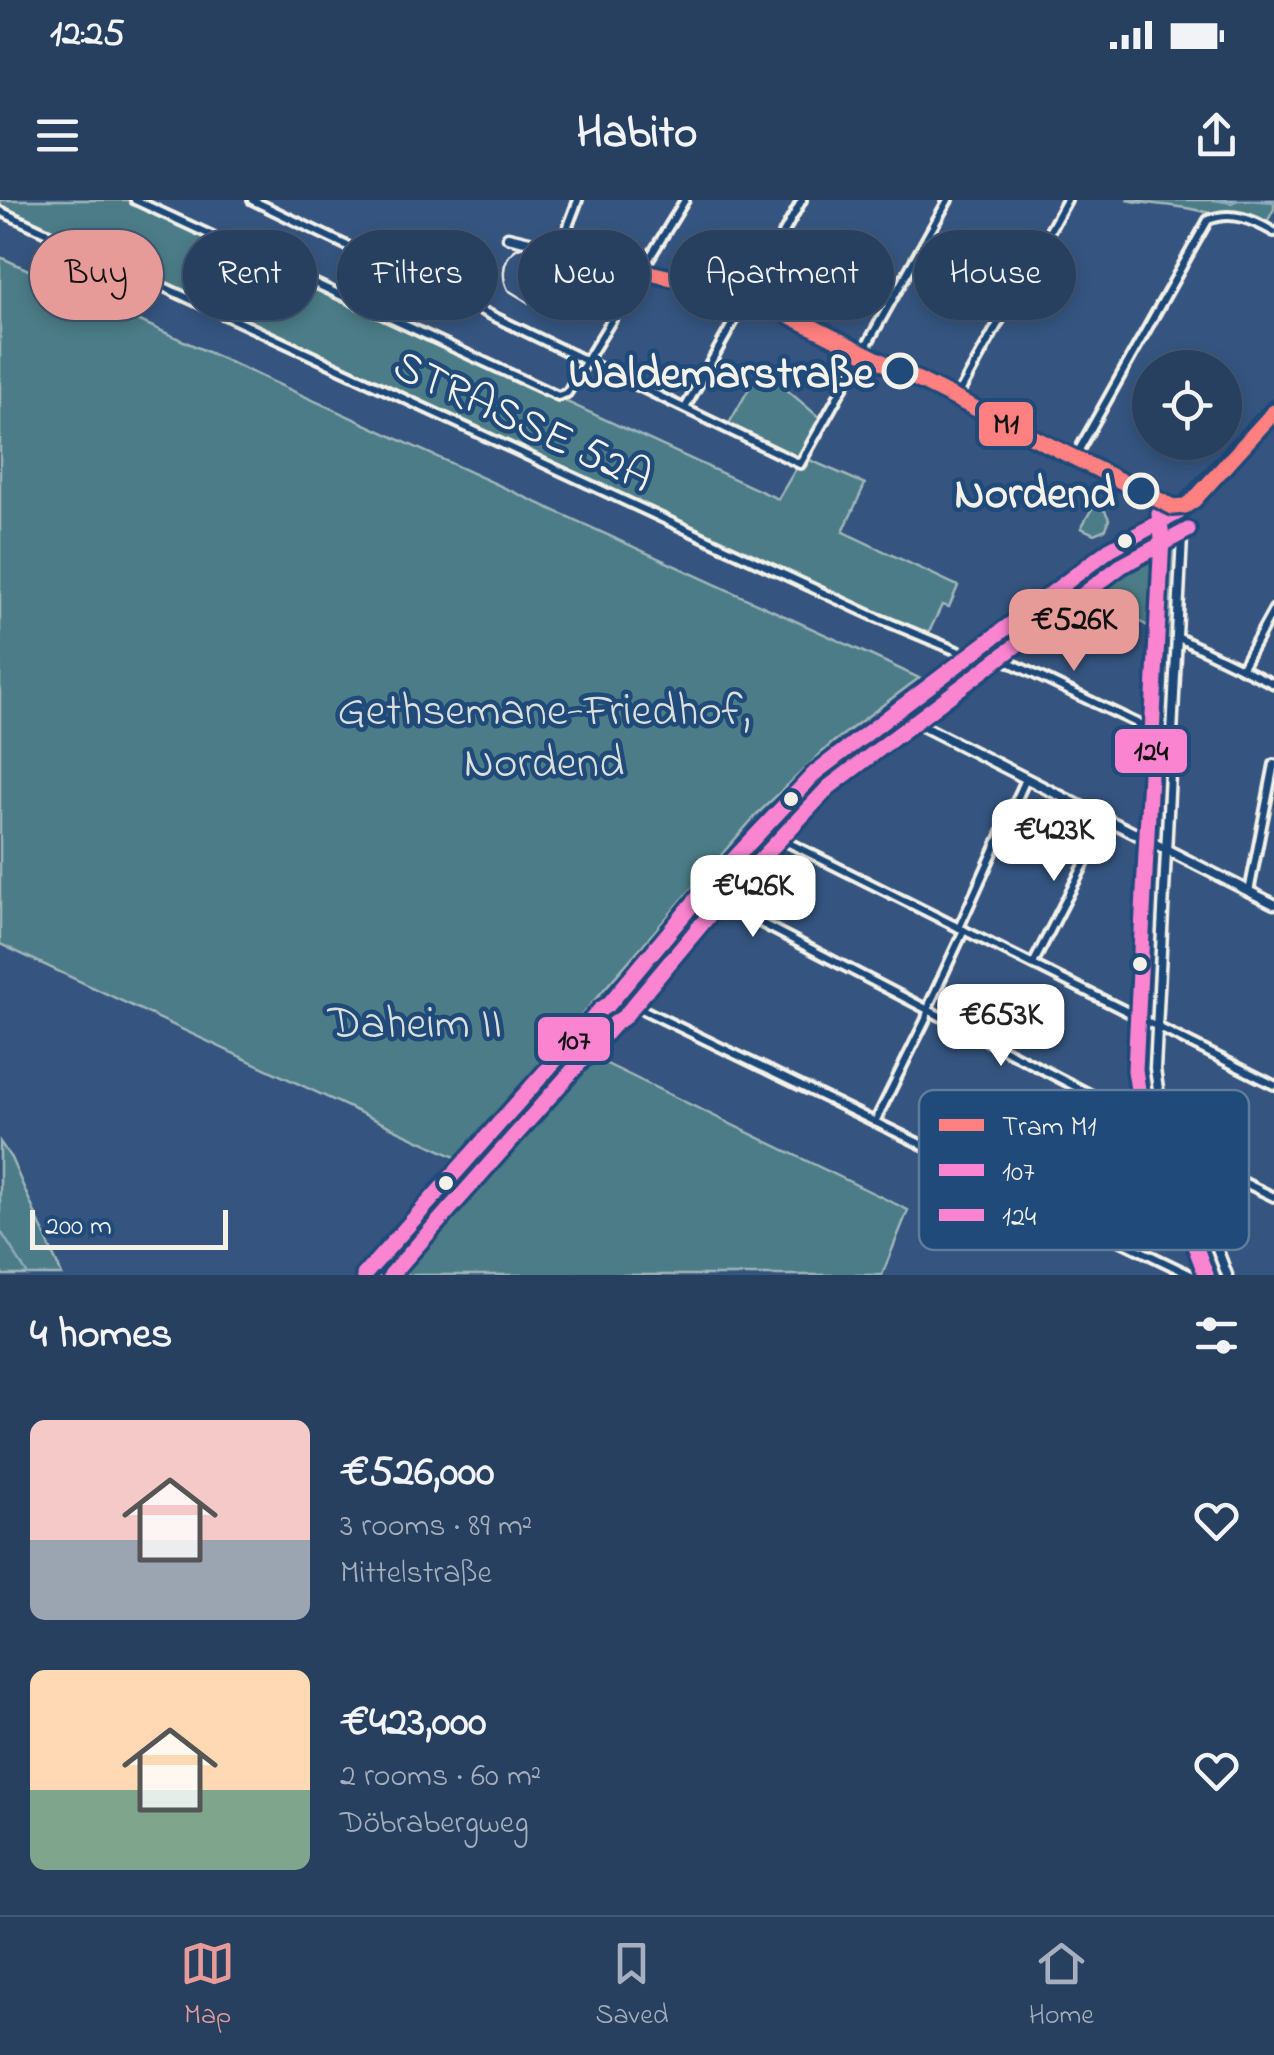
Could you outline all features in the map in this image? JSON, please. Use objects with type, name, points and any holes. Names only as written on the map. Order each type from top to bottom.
[{"type":"main road","points":[[364,1275],[606,1013],[612,1000],[702,893],[816,772],[1110,548],[1179,512],[1274,410]]},
{"type":"main road","points":[[374,1275],[469,1162]]},
{"type":"street","points":[[135,200],[562,396],[612,320]]},
{"type":"street","points":[[252,200],[800,464],[948,200]]},
{"type":"street","points":[[567,230],[578,200]]},
{"type":"street","points":[[650,258],[685,200]]},
{"type":"street","points":[[785,230],[802,200]]},
{"type":"street","points":[[957,397],[1067,200]]},
{"type":"street","name":"STRASSE 52A","points":[[0,211],[966,658]]},
{"type":"street","points":[[1075,456],[1208,220],[1214,216],[1242,216],[1274,232]]},
{"type":"street","points":[[508,236],[518,239]]},
{"type":"street","points":[[684,408],[734,320]]},
{"type":"street","points":[[804,320],[1179,512],[1182,538],[1156,1026],[1156,1078],[1160,1090]]},
{"type":"street","points":[[1242,667],[1274,609]]},
{"type":"street","points":[[1177,636],[1274,684]]},
{"type":"street","points":[[982,646],[1170,740]]},
{"type":"street","points":[[895,712],[1274,904]]},
{"type":"street","points":[[1249,892],[1274,764]]},
{"type":"street","points":[[875,1122],[928,1011],[1026,779]]},
{"type":"street","points":[[1033,964],[1107,820]]},
{"type":"street","points":[[760,829],[1274,1086]]},
{"type":"street","points":[[702,893],[1082,1090]]},
{"type":"street","points":[[612,1000],[919,1143]]},
{"type":"street","points":[[1249,1185],[1274,1197]]},
{"type":"street","points":[[1140,1250],[1192,1275]]},
{"type":"street","points":[[1218,1250],[1227,1275]]},
{"type":"green space","points":[[0,200],[127,200],[192,230],[183,230],[183,295],[163,286],[163,230],[41,230],[0,211]]},
{"type":"green space","points":[[1126,200],[1274,200],[1274,209],[1267,222],[1250,214],[1214,214]]},
{"type":"green space","name":"Gethsemane-Friedhof, Nordend","points":[[0,257],[30,271],[30,320],[138,320],[919,678],[832,743],[756,815],[457,1158],[0,944]]},
{"type":"green space","points":[[317,287],[337,296],[337,320],[388,320],[778,499],[797,467],[804,469],[810,460],[865,484],[843,532],[958,586],[949,607],[942,605],[927,636],[238,320],[317,320]]},
{"type":"green space","points":[[761,368],[820,418],[797,459],[727,427]]},
{"type":"green space","points":[[1094,505],[1105,511],[1109,519],[1106,529],[1094,534],[1081,528]]},
{"type":"green space","points":[[1166,532],[1173,537],[1168,637],[1074,586],[1122,553]]},
{"type":"green space","points":[[582,1052],[908,1210],[882,1275],[384,1275]]},
{"type":"green space","points":[[0,1142],[11,1158],[62,1275],[3,1275],[0,1270]]},
{"type":"waterway","points":[[1163,200],[1180,200]]},
{"type":"waterway","points":[[1215,200],[1238,200]]},
{"type":"waterway","points":[[1248,200],[1274,202]]},
{"type":"waterway","points":[[0,1230],[28,1275]]},
{"type":"tram line","points":[[518,248],[507,259],[504,279],[508,290],[518,296]]},
{"type":"tram line","name":"M1","points":[[650,273],[748,295],[1173,507],[1194,500],[1274,412]]},
{"type":"transit line","name":"107","points":[[364,1275],[609,1004],[701,894],[816,772],[1110,549],[1179,512],[1274,410]]},
{"type":"transit line","name":"124","points":[[1138,1090],[1135,1070],[1162,538],[1159,514]]},
{"type":"transit line","name":"124","points":[[391,1275],[624,1017],[716,907],[829,787],[1121,566],[1188,530]]},
{"type":"transit line","name":"124","points":[[1197,1250],[1206,1275]]},
{"type":"place","name":"Waldemarstraße","points":[[900,371]]},
{"type":"place","name":"Nordend","points":[[1141,491]]},
{"type":"park label","name":"Daheim II","points":[[415,1021]]}]
